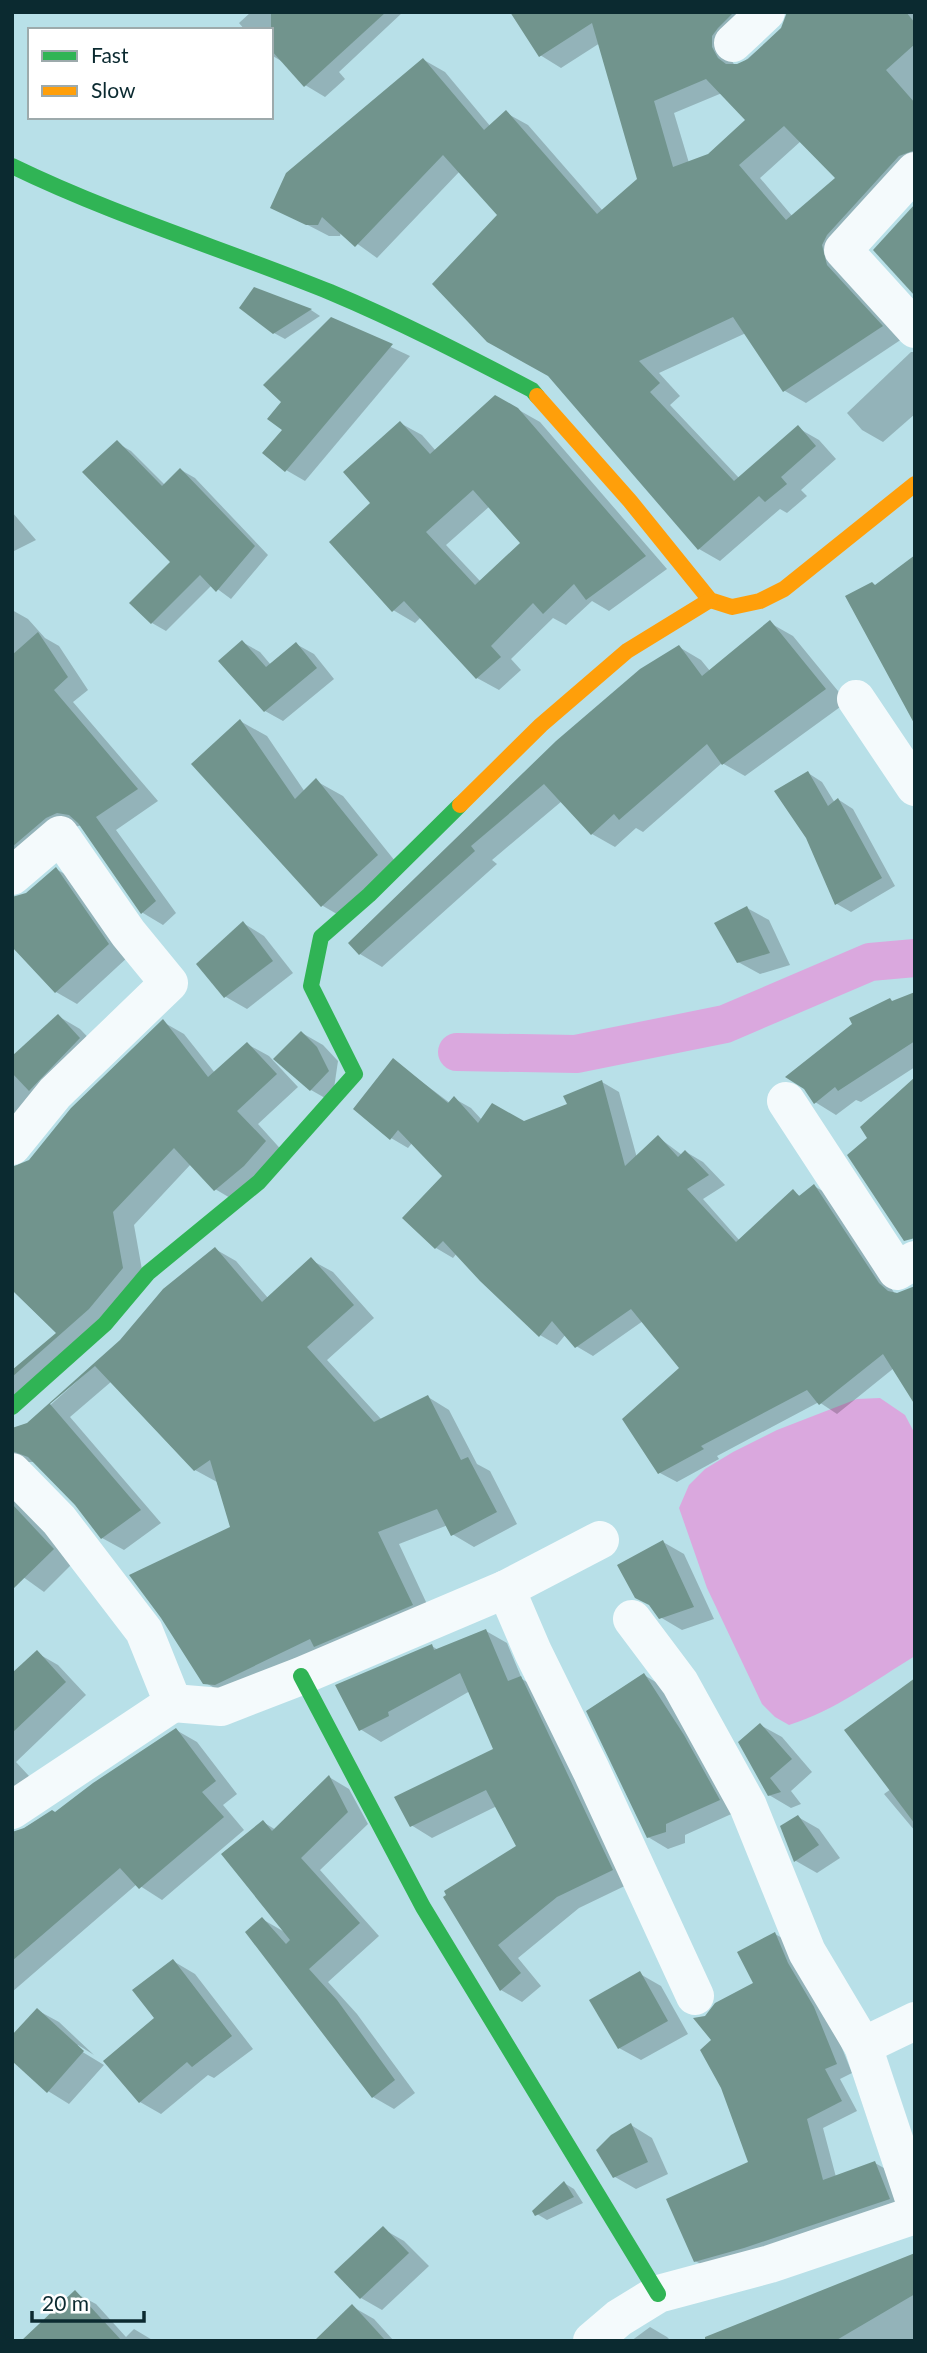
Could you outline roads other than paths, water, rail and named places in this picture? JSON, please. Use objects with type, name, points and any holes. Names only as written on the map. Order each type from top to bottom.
[{"type":"street","points":[[733,43],[766,12]]},
{"type":"street","points":[[12,166],[82,200],[329,292],[421,332],[532,390],[710,600],[732,607],[760,601],[784,589],[915,484]]},
{"type":"street","points":[[915,171],[843,250],[915,329]]},
{"type":"street","points":[[12,1407],[106,1324],[148,1273],[259,1182],[355,1074],[312,986],[321,937],[369,895],[541,725],[579,692],[627,651],[710,600]]},
{"type":"street","points":[[856,699],[915,787]]},
{"type":"street","points":[[12,876],[60,835],[128,933],[169,983],[55,1093],[12,1146]]},
{"type":"street","points":[[786,1101],[897,1271],[913,1265]]},
{"type":"street","points":[[12,1472],[59,1520],[144,1631],[173,1703]]},
{"type":"street","points":[[12,1810],[173,1703],[221,1707],[506,1589],[600,1540]]},
{"type":"street","points":[[506,1589],[695,1996]]},
{"type":"street","points":[[632,1619],[660,1653],[701,1719],[748,1806],[807,1952],[863,2046],[915,2202]]},
{"type":"street","points":[[301,1676],[423,1907],[658,2294]]},
{"type":"street","points":[[863,2046],[915,2021]]},
{"type":"street","points":[[592,2341],[619,2318],[658,2294],[770,2264],[915,2215]]},
{"type":"waterway","points":[[457,1052],[576,1054],[725,1024],[870,962],[915,958]]}]
